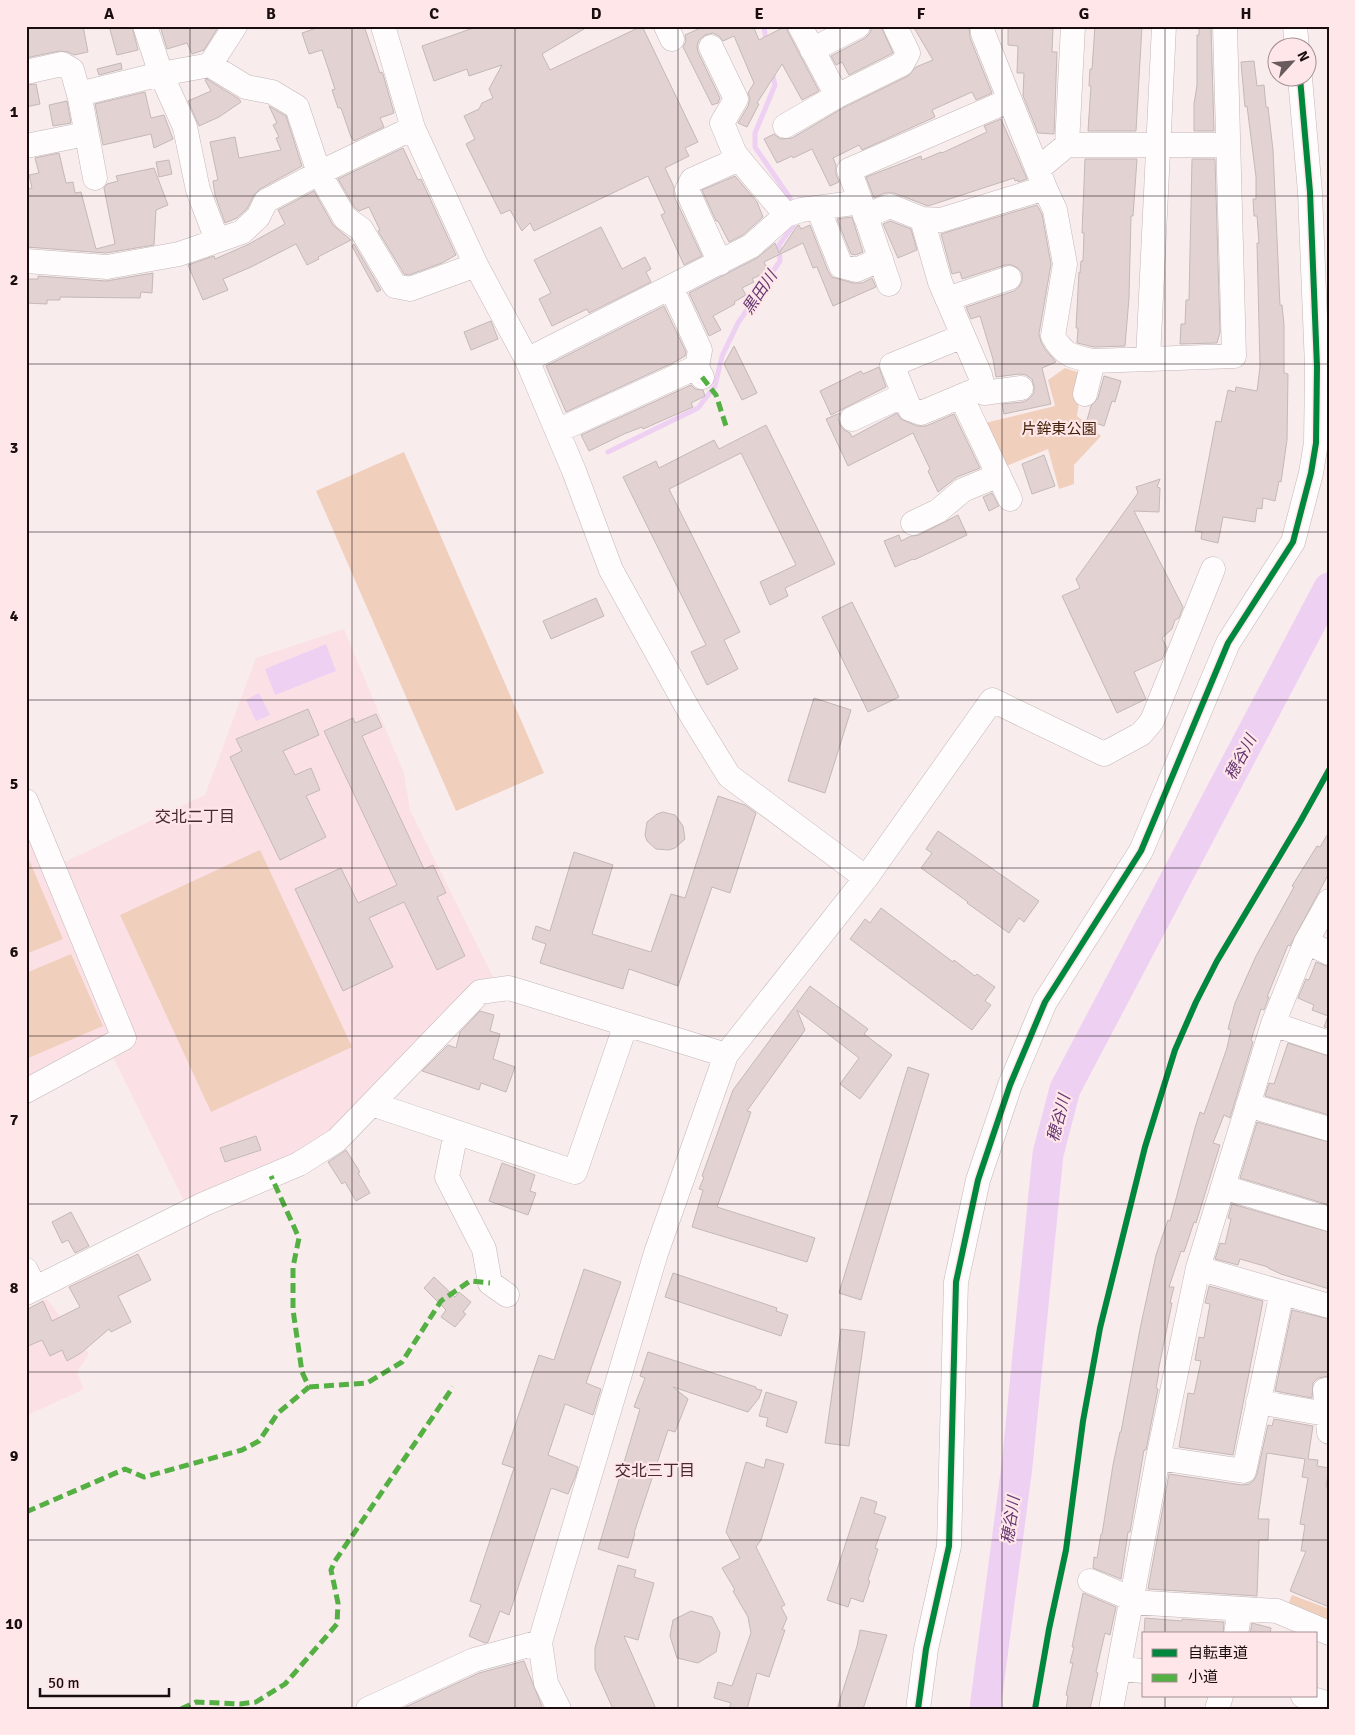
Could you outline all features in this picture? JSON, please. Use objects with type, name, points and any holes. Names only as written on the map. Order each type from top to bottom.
[{"type":"street","points":[[145,26],[160,74],[185,127],[198,190],[218,240]]},
{"type":"street","points":[[210,65],[235,26]]},
{"type":"street","points":[[383,26],[413,128],[476,265],[528,360],[574,471],[611,570],[692,716],[729,776],[866,878]]},
{"type":"street","points":[[800,26],[837,96]]},
{"type":"street","points":[[812,50],[858,26]]},
{"type":"street","points":[[784,126],[837,96],[902,64],[908,53],[895,26]]},
{"type":"street","points":[[982,26],[983,33],[1055,210],[1065,264],[1053,336],[1057,344],[1070,356],[1093,361],[1234,356],[1224,26]]},
{"type":"street","points":[[528,360],[720,263],[751,246],[798,212],[890,206],[922,218],[941,220],[1041,178],[1067,145],[1073,26]]},
{"type":"street","points":[[1148,359],[1164,26]]},
{"type":"street","points":[[711,47],[736,99],[722,123],[739,159],[798,212],[841,266],[856,270],[881,259]]},
{"type":"street","points":[[26,72],[62,64],[72,70],[79,94],[95,178]]},
{"type":"street","points":[[79,94],[160,74],[210,65],[246,87],[272,92],[297,108],[319,173],[345,218],[361,228],[395,286],[410,289],[476,265]]},
{"type":"street","points":[[918,1709],[926,1649],[949,1546],[956,1282],[978,1180],[1010,1085],[1045,1002],[1141,851],[1228,643],[1292,542],[1311,473],[1316,443],[1317,367],[1310,192],[1301,88]]},
{"type":"street","points":[[889,284],[849,170],[1010,100]]},
{"type":"street","points":[[26,262],[107,267],[179,254],[242,232],[258,217],[266,201],[319,173],[413,128]]},
{"type":"street","points":[[26,146],[86,134]]},
{"type":"street","points":[[1067,145],[1228,145]]},
{"type":"street","points":[[720,263],[687,190],[692,180],[739,159]]},
{"type":"street","points":[[922,218],[940,282],[980,375],[984,393],[1021,388]]},
{"type":"street","points":[[947,299],[1009,278]]},
{"type":"street","points":[[557,431],[700,372],[700,350],[671,287]]},
{"type":"street","points":[[963,336],[892,365],[910,409],[921,413],[983,387]]},
{"type":"street","points":[[1085,394],[1093,361]]},
{"type":"street","points":[[853,420],[904,395]]},
{"type":"street","points":[[962,396],[1010,499]]},
{"type":"street","points":[[913,523],[938,511],[963,490],[998,475]]},
{"type":"street","points":[[559,1709],[546,1683],[540,1642],[653,1262],[726,1055],[866,878],[992,700],[1104,754],[1141,734],[1152,721],[1213,569]]},
{"type":"street","points":[[26,801],[124,1038],[26,1091]]},
{"type":"street","points":[[1111,1709],[1158,1458],[1198,1268],[1273,1024],[1306,942],[1329,901]]},
{"type":"street","points":[[1306,942],[1329,953]]},
{"type":"street","points":[[29,1284],[204,1204],[299,1164],[337,1140],[480,992],[509,988],[726,1055]]},
{"type":"street","points":[[372,1104],[575,1172],[626,1024]]},
{"type":"street","points":[[1273,1024],[1329,1043]]},
{"type":"street","points":[[1248,1105],[1329,1130]]},
{"type":"street","points":[[456,1132],[446,1177],[484,1249],[490,1283],[507,1295]]},
{"type":"street","points":[[1224,1187],[1329,1219]]},
{"type":"street","points":[[1198,1268],[1329,1306]]},
{"type":"street","points":[[1158,1458],[1244,1472],[1282,1292]]},
{"type":"street","points":[[1258,1402],[1328,1423],[1325,1390],[1329,1390]]},
{"type":"street","points":[[1090,1581],[1132,1600],[1277,1611],[1329,1633]]},
{"type":"street","points":[[1236,1632],[1240,1609]]},
{"type":"street","points":[[368,1709],[474,1660],[540,1642]]},
{"type":"street","points":[[1120,1668],[1142,1671]]},
{"type":"street","points":[[1310,1698],[1329,1704]]},
{"type":"path","points":[[1035,1709],[1049,1629],[1066,1550],[1083,1421],[1100,1328],[1145,1147],[1175,1050],[1217,961],[1329,770]]},
{"type":"shaded area","points":[[344,629],[404,773],[410,810],[499,989],[337,1140],[189,1211],[108,1047],[26,1091],[26,801],[54,867],[205,795],[256,658]]},
{"type":"shaded area","points":[[326,644],[336,671],[275,695],[265,669]]},
{"type":"shaded area","points":[[259,693],[270,715],[256,721],[246,700]]},
{"type":"shaded area","points":[[47,1299],[89,1354],[77,1372],[84,1389],[26,1416],[26,1309]]},
{"type":"green space","name":"片鉾東公園","points":[[1065,368],[1083,374],[1077,416],[1101,436],[1074,465],[1074,484],[1059,489],[1048,449],[1004,467],[981,424],[1055,406],[1048,380]]},
{"type":"green space","points":[[404,452],[544,773],[456,811],[316,491]]},
{"type":"green space","points":[[260,850],[352,1047],[211,1112],[120,915]]},
{"type":"green space","points":[[26,853],[63,939],[26,954]]},
{"type":"green space","points":[[71,954],[103,1026],[26,1059],[26,973]]},
{"type":"green space","points":[[1292,1595],[1329,1609],[1329,1621],[1288,1605]]},
{"type":"building","points":[[26,26],[83,26],[88,52],[74,55],[59,51],[26,58]]},
{"type":"building","points":[[109,26],[132,26],[138,50],[117,55]]},
{"type":"building","points":[[160,26],[219,26],[204,50],[192,54],[187,43],[167,49]]},
{"type":"building","points":[[322,26],[364,26],[380,73],[382,72],[383,74],[394,113],[380,118],[384,127],[354,141],[341,108],[338,108],[332,90],[335,89],[322,50],[309,54],[302,33]]},
{"type":"building","points":[[479,26],[589,26],[542,54],[550,70],[642,26],[698,142],[685,148],[689,156],[665,168],[674,187],[674,196],[702,256],[684,265],[661,215],[665,213],[648,176],[534,231],[530,223],[522,231],[510,210],[501,214],[466,144],[475,139],[464,116],[479,109],[482,103],[493,98],[489,89],[502,65],[469,76],[467,69],[434,81],[422,46]]},
{"type":"building","points":[[705,26],[757,26],[754,28],[759,40],[786,26],[819,91],[802,100],[782,64],[757,103],[759,104],[747,127],[738,123],[748,106],[750,99],[748,93],[754,83],[734,36],[723,41],[713,33],[705,35],[699,40],[697,46],[698,52],[720,98],[718,103],[712,105],[683,47],[686,41],[685,35]]},
{"type":"building","points":[[872,26],[881,26],[893,53],[849,75],[842,62],[836,65],[831,56],[865,38],[870,33]]},
{"type":"building","points":[[913,26],[969,26],[970,38],[992,93],[976,100],[972,92],[932,110],[935,117],[862,150],[859,145],[833,158],[839,182],[830,186],[812,149],[777,163],[764,139],[774,134],[780,139],[792,138],[843,108],[908,76],[916,67],[933,60]]},
{"type":"building","points":[[1008,26],[1053,28],[1052,52],[1057,52],[1054,134],[1038,133],[1023,96],[1024,73],[1017,73],[1018,46],[1008,45]]},
{"type":"building","points":[[1095,26],[1142,26],[1136,131],[1088,131],[1091,86],[1089,86],[1090,69],[1092,69]]},
{"type":"building","points":[[1199,26],[1211,26],[1214,131],[1194,131],[1194,104],[1197,85],[1197,35],[1199,35]]},
{"type":"building","points":[[1254,61],[1257,86],[1264,85],[1273,150],[1280,305],[1282,305],[1284,325],[1284,373],[1288,374],[1287,440],[1281,482],[1279,481],[1275,501],[1263,498],[1262,509],[1257,508],[1255,522],[1223,517],[1218,543],[1201,539],[1202,532],[1195,531],[1216,421],[1221,422],[1228,390],[1235,392],[1236,387],[1257,391],[1260,367],[1257,243],[1259,243],[1257,216],[1254,216],[1253,199],[1256,199],[1256,177],[1247,106],[1245,107],[1241,62]]},
{"type":"building","points":[[121,63],[122,69],[99,75],[97,69]]},
{"type":"building","points":[[207,79],[241,102],[219,117],[199,126],[188,101],[211,91],[205,80]]},
{"type":"building","points":[[36,84],[40,104],[26,107],[26,85]]},
{"type":"building","points":[[145,92],[151,118],[164,115],[173,139],[154,148],[151,134],[103,145],[95,104]]},
{"type":"building","points":[[67,101],[71,123],[53,126],[49,105]]},
{"type":"building","points":[[269,106],[286,116],[302,166],[260,189],[254,195],[247,209],[237,218],[225,223],[215,195],[213,181],[218,180],[210,142],[235,137],[239,158],[281,150],[276,138],[279,137],[273,125],[277,123]]},
{"type":"building","points":[[1001,119],[1027,179],[1018,182],[1014,178],[928,206],[894,193],[885,193],[874,198],[866,177],[921,156],[922,160],[942,153],[987,132],[984,126]]},
{"type":"building","points":[[403,148],[418,180],[421,179],[456,255],[442,263],[409,275],[404,274],[378,231],[380,230],[369,207],[359,211],[355,208],[338,179]]},
{"type":"building","points":[[59,153],[66,183],[73,182],[75,193],[81,192],[96,249],[115,244],[104,188],[107,184],[118,181],[116,176],[154,168],[168,205],[156,210],[154,245],[106,253],[26,247],[26,189],[32,188],[29,175],[39,173],[35,158]]},
{"type":"building","points":[[1085,159],[1137,159],[1133,216],[1131,216],[1129,298],[1125,346],[1094,347],[1077,343],[1079,272],[1081,261],[1083,261],[1084,233],[1082,233]]},
{"type":"building","points":[[1192,159],[1215,159],[1220,332],[1217,343],[1180,344],[1181,324],[1185,324],[1186,300],[1189,300]]},
{"type":"building","points":[[169,160],[172,174],[159,177],[156,162]]},
{"type":"building","points":[[735,176],[757,202],[763,217],[743,235],[729,242],[718,221],[716,221],[702,190]]},
{"type":"building","points":[[314,191],[333,225],[351,240],[318,257],[319,259],[307,265],[296,244],[223,279],[228,290],[203,300],[188,265],[214,256],[215,259],[247,245],[285,224],[278,210]]},
{"type":"building","points":[[1037,205],[1042,214],[1051,264],[1039,334],[1045,349],[1056,362],[1042,368],[1051,404],[1004,414],[1002,404],[1023,402],[1034,393],[1032,379],[1026,375],[1019,374],[996,377],[993,359],[980,316],[971,319],[966,307],[1014,291],[1022,281],[1022,273],[1012,265],[1005,265],[962,279],[960,272],[952,274],[941,234]]},
{"type":"building","points":[[852,217],[863,252],[855,255],[851,254],[837,219]]},
{"type":"building","points":[[890,221],[911,229],[917,250],[898,258],[883,224]]},
{"type":"building","points":[[799,225],[801,229],[810,225],[832,277],[853,283],[862,283],[872,278],[876,287],[833,306],[817,267],[813,268],[803,243],[764,262],[768,271],[752,279],[754,282],[742,288],[746,295],[734,302],[735,304],[713,316],[721,330],[709,336],[689,293],[757,258],[775,243],[779,253]]},
{"type":"building","points":[[601,227],[622,269],[645,257],[651,269],[646,272],[651,282],[589,313],[587,309],[552,326],[539,299],[551,293],[534,260]]},
{"type":"building","points":[[354,244],[381,290],[377,292],[352,246]]},
{"type":"building","points":[[153,273],[152,293],[141,292],[140,298],[60,297],[60,300],[47,300],[47,304],[26,303],[27,279],[38,279],[38,276],[106,281]]},
{"type":"building","points":[[664,306],[686,352],[685,356],[566,412],[546,366]]},
{"type":"building","points":[[491,321],[498,339],[471,350],[464,332]]},
{"type":"building","points":[[734,346],[757,393],[742,400],[724,364]]},
{"type":"building","points":[[879,367],[886,387],[831,415],[820,391],[861,371],[863,374]]},
{"type":"building","points":[[1104,376],[1121,381],[1115,402],[1112,401],[1104,426],[1087,420],[1091,406],[1098,398]]},
{"type":"building","points":[[691,385],[695,389],[703,390],[705,396],[691,403],[693,407],[643,429],[642,427],[624,434],[589,451],[581,435]]},
{"type":"building","points":[[840,413],[838,418],[840,425],[852,437],[897,413],[901,419],[917,426],[926,426],[954,414],[980,468],[957,477],[938,492],[928,471],[930,469],[913,433],[848,466],[826,419]]},
{"type":"building","points":[[766,425],[835,564],[785,588],[788,596],[770,605],[760,582],[796,565],[741,453],[669,489],[740,632],[724,640],[738,669],[707,685],[691,652],[706,645],[623,477],[656,461],[659,468],[714,440],[719,449]]},
{"type":"building","points":[[1044,455],[1055,486],[1032,494],[1022,464]]},
{"type":"building","points":[[1160,479],[1157,487],[1160,488],[1159,512],[1134,511],[1183,607],[1172,629],[1162,638],[1167,648],[1162,659],[1134,672],[1146,699],[1117,713],[1062,596],[1080,588],[1076,579],[1138,493],[1136,487]]},
{"type":"building","points":[[992,493],[999,506],[989,511],[983,497]]},
{"type":"building","points":[[958,515],[967,535],[895,567],[884,541],[899,535],[901,541],[911,536],[919,535]]},
{"type":"building","points":[[596,598],[604,616],[551,639],[543,621]]},
{"type":"building","points":[[852,602],[899,697],[868,712],[822,617]]},
{"type":"building","points":[[814,698],[851,710],[825,793],[788,781]]},
{"type":"building","points":[[308,709],[319,735],[283,751],[295,775],[311,768],[320,790],[306,796],[326,837],[280,860],[230,757],[242,751],[236,739]]},
{"type":"building","points":[[376,714],[382,727],[362,736],[424,869],[433,865],[446,893],[437,897],[465,956],[437,970],[404,902],[369,918],[393,967],[343,991],[295,889],[341,868],[358,903],[397,885],[324,731],[353,718],[355,723]]},
{"type":"building","points":[[718,796],[745,805],[756,813],[730,893],[712,887],[678,986],[629,969],[623,989],[540,963],[546,944],[532,939],[536,926],[550,931],[574,852],[613,865],[592,934],[651,952],[671,894],[685,898]]},
{"type":"building","points":[[663,812],[675,815],[683,826],[685,839],[675,848],[669,850],[656,849],[647,841],[645,835],[647,822]]},
{"type":"building","points":[[938,831],[1039,901],[1024,922],[1019,918],[1009,933],[921,868],[932,853],[926,849]]},
{"type":"building","points":[[1329,832],[1329,873],[1290,946],[1288,945],[1267,997],[1269,997],[1264,1010],[1261,1009],[1230,1118],[1224,1115],[1213,1143],[1220,1145],[1196,1223],[1194,1222],[1184,1252],[1181,1251],[1169,1287],[1174,1287],[1158,1372],[1156,1388],[1158,1389],[1146,1450],[1144,1450],[1130,1532],[1128,1532],[1121,1579],[1093,1568],[1094,1557],[1097,1558],[1102,1534],[1113,1465],[1156,1255],[1168,1220],[1170,1221],[1200,1112],[1204,1114],[1227,1048],[1231,1030],[1228,1029],[1235,1003],[1256,956],[1294,887],[1292,886],[1317,846],[1320,847]]},
{"type":"building","points":[[881,908],[953,962],[954,960],[975,976],[977,974],[995,987],[985,1001],[991,1005],[972,1030],[850,939],[865,919],[870,923]]},
{"type":"building","points":[[1316,962],[1329,967],[1329,1028],[1324,1027],[1328,1016],[1312,1010],[1314,1005],[1298,998],[1306,979],[1309,980]]},
{"type":"building","points":[[810,986],[868,1029],[864,1034],[892,1055],[860,1099],[840,1084],[859,1058],[797,1010],[805,1030],[747,1111],[751,1112],[717,1207],[815,1238],[807,1262],[692,1227],[703,1190],[699,1189],[704,1177],[702,1176],[733,1090]]},
{"type":"building","points":[[480,1011],[494,1015],[490,1031],[500,1034],[493,1059],[515,1067],[506,1092],[481,1083],[479,1090],[422,1071],[448,1045],[456,1048],[460,1032]]},
{"type":"building","points":[[1288,1043],[1329,1056],[1329,1115],[1265,1096],[1269,1083],[1274,1084]]},
{"type":"building","points":[[908,1067],[929,1074],[861,1300],[839,1293]]},
{"type":"building","points":[[1257,1122],[1329,1142],[1329,1205],[1240,1178]]},
{"type":"building","points":[[256,1136],[261,1150],[225,1162],[220,1148]]},
{"type":"building","points":[[346,1150],[360,1172],[358,1173],[370,1193],[356,1201],[345,1182],[342,1184],[328,1162]]},
{"type":"building","points":[[502,1163],[535,1175],[530,1191],[536,1193],[528,1215],[489,1201]]},
{"type":"building","points":[[1232,1204],[1329,1232],[1329,1289],[1240,1259],[1238,1265],[1215,1259],[1220,1243],[1225,1244],[1231,1219],[1228,1218]]},
{"type":"building","points":[[71,1212],[89,1246],[75,1253],[68,1240],[62,1243],[52,1222]]},
{"type":"building","points":[[138,1254],[151,1280],[118,1296],[131,1322],[111,1332],[109,1329],[81,1353],[67,1361],[62,1350],[50,1356],[42,1340],[26,1347],[26,1310],[43,1301],[52,1321],[80,1307],[69,1287]]},
{"type":"building","points":[[584,1269],[621,1282],[586,1383],[601,1389],[593,1415],[565,1404],[548,1455],[578,1467],[576,1475],[568,1494],[551,1488],[509,1615],[500,1611],[488,1642],[485,1643],[469,1636],[481,1605],[470,1601],[514,1468],[502,1464],[539,1355],[554,1360]]},
{"type":"building","points":[[673,1273],[777,1308],[776,1311],[788,1315],[781,1336],[665,1297]]},
{"type":"building","points":[[434,1277],[455,1297],[459,1292],[471,1302],[463,1312],[466,1314],[455,1327],[441,1317],[446,1310],[424,1288]]},
{"type":"building","points":[[1209,1286],[1263,1301],[1233,1455],[1179,1447],[1188,1393],[1194,1394],[1201,1361],[1195,1360],[1199,1337],[1204,1338],[1210,1304],[1205,1303]]},
{"type":"building","points":[[1292,1310],[1329,1319],[1329,1376],[1318,1378],[1313,1383],[1312,1398],[1275,1391]]},
{"type":"building","points":[[841,1329],[865,1332],[849,1446],[825,1443]]},
{"type":"building","points":[[648,1352],[762,1390],[759,1398],[748,1412],[673,1387],[688,1399],[675,1432],[668,1430],[634,1533],[628,1558],[598,1549],[640,1409],[634,1407],[645,1378],[640,1376]]},
{"type":"building","points":[[766,1392],[797,1402],[787,1433],[766,1426],[768,1418],[759,1416]]},
{"type":"building","points":[[1274,1419],[1313,1426],[1308,1459],[1318,1460],[1317,1466],[1329,1468],[1326,1487],[1329,1487],[1329,1607],[1290,1591],[1306,1551],[1301,1551],[1305,1525],[1300,1524],[1308,1478],[1302,1477],[1305,1459],[1267,1453],[1258,1519],[1269,1519],[1268,1540],[1259,1540],[1257,1596],[1148,1589],[1169,1474],[1242,1485],[1249,1484],[1257,1474],[1268,1425],[1272,1426]]},
{"type":"building","points":[[766,1459],[784,1464],[761,1540],[756,1547],[785,1605],[781,1607],[787,1618],[782,1630],[785,1630],[769,1677],[757,1673],[747,1709],[729,1709],[731,1703],[714,1698],[718,1682],[732,1686],[751,1633],[748,1617],[722,1568],[740,1558],[726,1532],[746,1462],[764,1468]]},
{"type":"building","points":[[861,1497],[877,1502],[874,1513],[886,1517],[875,1548],[878,1549],[863,1602],[851,1598],[848,1607],[827,1600]]},
{"type":"building","points":[[618,1565],[636,1570],[634,1577],[654,1583],[638,1640],[624,1636],[656,1709],[613,1709],[595,1669],[595,1648]]},
{"type":"building","points":[[1083,1593],[1116,1607],[1110,1635],[1105,1633],[1090,1709],[1066,1709],[1068,1696],[1066,1695],[1073,1663],[1070,1663],[1074,1647],[1072,1647]]},
{"type":"building","points":[[691,1611],[712,1617],[720,1633],[716,1652],[698,1663],[677,1658],[670,1636],[673,1620]]},
{"type":"building","points":[[1145,1618],[1224,1622],[1223,1632],[1144,1632]]},
{"type":"building","points":[[1252,1623],[1271,1628],[1270,1632],[1250,1632]]},
{"type":"building","points":[[860,1630],[887,1635],[863,1709],[837,1709],[857,1646]]},
{"type":"building","points":[[524,1661],[543,1709],[401,1709],[479,1673]]},
{"type":"waterway","name":"黒田川","points":[[764,26],[766,42]]},
{"type":"waterway","name":"黒田川","points":[[772,72],[775,85],[755,133],[755,147],[790,198],[791,206]]},
{"type":"waterway","name":"黒田川","points":[[608,452],[698,408],[715,386],[722,356],[738,323],[780,261],[779,245],[793,226],[792,219]]},
{"type":"waterway","name":"穂谷川","points":[[985,1709],[1017,1466],[1048,1154],[1065,1089],[1329,588]]},
{"type":"marked path","points":[[702,377],[716,395],[726,426]]},
{"type":"marked path","points":[[26,1512],[125,1469],[144,1477],[242,1450],[259,1441],[278,1413],[309,1387],[302,1372],[293,1310],[293,1267],[299,1238],[271,1176]]},
{"type":"marked path","points":[[309,1387],[367,1383],[402,1362],[441,1301],[470,1281],[490,1283]]},
{"type":"marked path","points":[[181,1709],[196,1702],[240,1704],[256,1702],[285,1684],[337,1624],[338,1603],[331,1570],[335,1561],[453,1387]]},
{"type":"cycle path","points":[[918,1709],[926,1649],[949,1546],[956,1282],[978,1180],[1010,1085],[1045,1002],[1141,851],[1228,643],[1293,542],[1311,473],[1316,443],[1317,367],[1310,192],[1301,88]]},
{"type":"cycle path","points":[[1035,1709],[1049,1629],[1066,1550],[1083,1421],[1100,1328],[1145,1147],[1175,1050],[1217,961],[1329,770]]},
{"type":"district","name":"交北二丁目","points":[[195,816]]},
{"type":"district","name":"交北三丁目","points":[[655,1470]]}]
